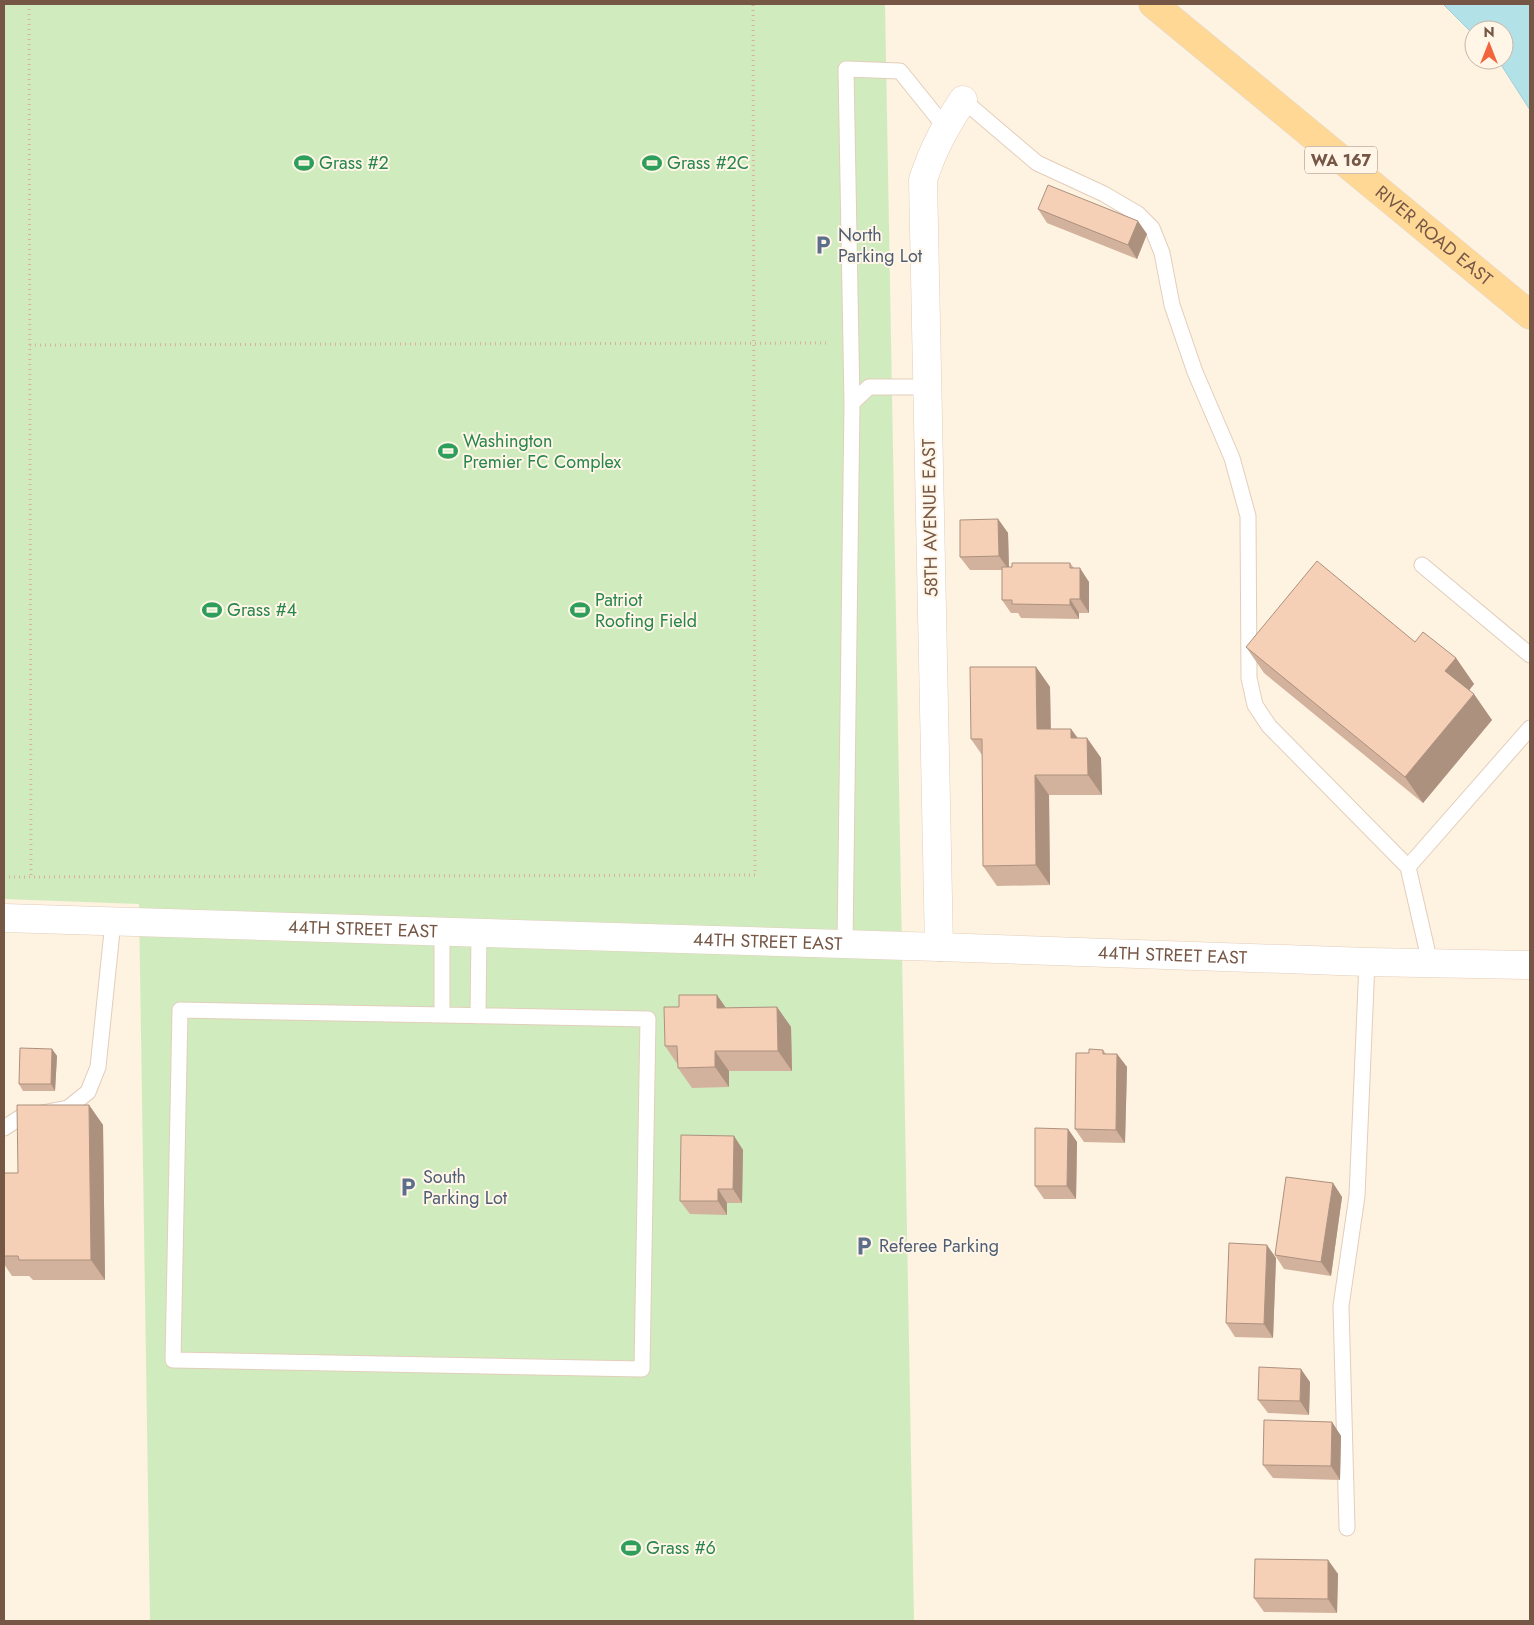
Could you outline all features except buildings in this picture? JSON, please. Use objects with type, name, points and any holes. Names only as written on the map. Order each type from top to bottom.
[{"type":"main road","name":"RIVER ROAD EAST","points":[[1152,4],[1530,316]]},
{"type":"street","name":"58TH AVENUE EAST","points":[[939,947],[923,180],[931,155],[963,100]]},
{"type":"street","name":"44TH STREET EAST","points":[[4,918],[1367,962],[1530,965]]},
{"type":"lane","points":[[845,944],[852,403],[846,70],[900,70],[945,128]]},
{"type":"lane","points":[[963,100],[1037,163],[1104,194],[1138,214],[1152,228],[1162,253],[1175,313],[1195,372],[1232,458],[1248,516],[1249,678],[1255,705],[1269,726],[1408,867],[1430,963]]},
{"type":"lane","points":[[852,403],[870,387],[928,387]]},
{"type":"lane","points":[[1422,566],[1530,655]]},
{"type":"lane","points":[[1408,867],[1530,728]]},
{"type":"lane","points":[[4,1128],[21,1117],[68,1108],[88,1092],[98,1067],[113,922]]},
{"type":"lane","points":[[442,932],[442,1015]]},
{"type":"lane","points":[[478,1016],[479,933]]},
{"type":"lane","points":[[1347,1528],[1342,1306],[1357,1196],[1367,962]]},
{"type":"lane","points":[[180,1010],[478,1016],[648,1019],[642,1369],[173,1360],[180,1010]]},
{"type":"path","points":[[29,4],[32,877]]},
{"type":"path","points":[[4,877],[755,875],[753,4]]},
{"type":"path","points":[[30,345],[851,343]]},
{"type":"green space","name":"Washington Premier FC Complex","points":[[4,4],[885,4],[914,1621],[150,1621],[139,904],[4,899]]},
{"type":"water","points":[[1443,4],[1530,4],[1530,110],[1504,70],[1514,70],[1514,20],[1464,20],[1464,25]]},
{"type":"place","name":"Grass #2","points":[[304,163]]},
{"type":"place","name":"Grass #2C","points":[[652,163]]},
{"type":"place","name":"North Parking Lot","points":[[823,245]]},
{"type":"place","name":"Washington Premier FC Complex","points":[[448,451]]},
{"type":"place","name":"Grass #4","points":[[212,610]]},
{"type":"place","name":"Patriot Roofing Field","points":[[580,610]]},
{"type":"place","name":"South Parking Lot","points":[[408,1187]]},
{"type":"place","name":"Referee Parking","points":[[864,1246]]},
{"type":"place","name":"Grass #6","points":[[631,1548]]}]
